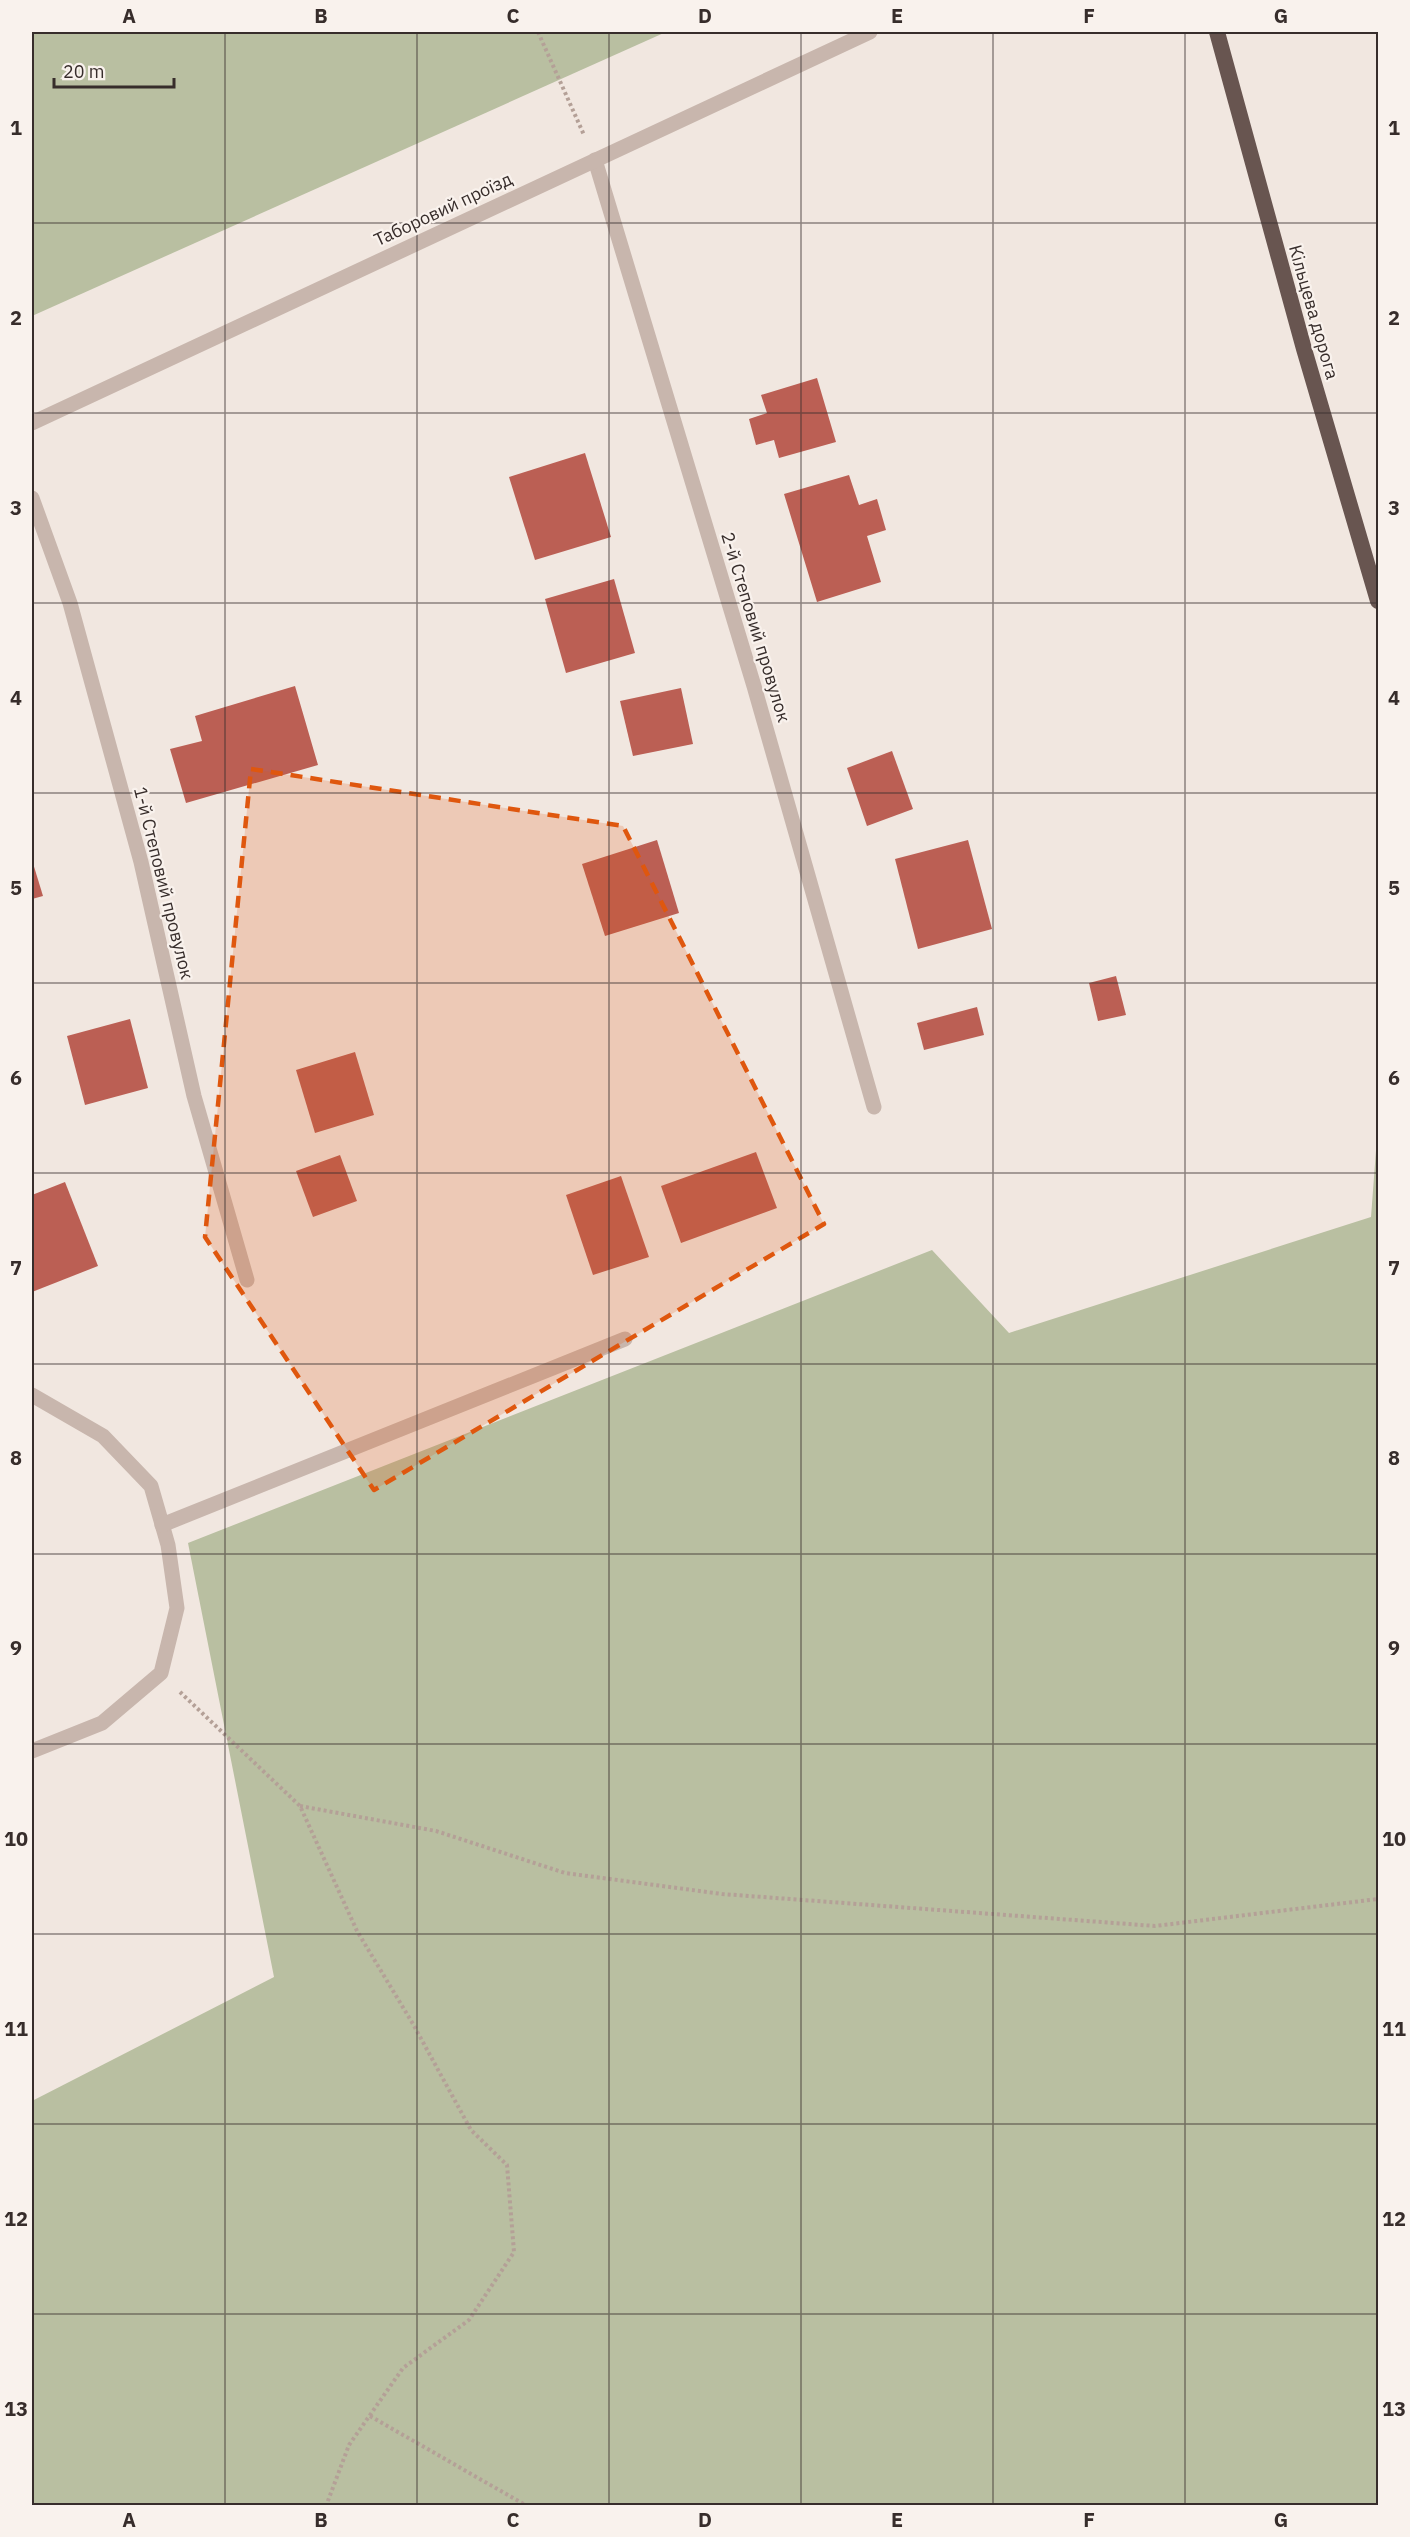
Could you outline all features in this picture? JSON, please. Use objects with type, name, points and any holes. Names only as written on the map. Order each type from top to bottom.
[{"type":"highway","name":"Кільцева дорога","points":[[1217,32],[1304,349],[1378,601]]},
{"type":"street","name":"Таборовий проїзд","points":[[32,423],[870,32]]},
{"type":"street","name":"2-й Степовий провулок","points":[[595,160],[754,686],[874,1107]]},
{"type":"street","name":"1-й Степовий провулок","points":[[32,498],[73,614],[141,862],[194,1096],[247,1280]]},
{"type":"street","points":[[162,1525],[625,1339]]},
{"type":"street","points":[[32,1395],[103,1436],[151,1486],[168,1545],[177,1608],[160,1673],[102,1724],[32,1751]]},
{"type":"path","points":[[538,32],[595,160]]},
{"type":"path","points":[[160,1673],[300,1806],[357,1931],[413,2024],[471,2130],[507,2165],[514,2252],[469,2320],[404,2368],[349,2445],[326,2505]]},
{"type":"path","points":[[300,1806],[436,1831],[565,1873],[722,1894],[1155,1926],[1378,1899]]},
{"type":"path","points":[[370,2416],[527,2505]]},
{"type":"highlighted area","points":[[251,769],[623,826],[824,1224],[374,1490],[205,1237]]},
{"type":"green space","points":[[32,32],[666,32],[32,316]]},
{"type":"green space","points":[[1378,1124],[1378,2505],[32,2505],[32,2101],[274,1977],[188,1543],[932,1250],[1009,1333],[1371,1217]]},
{"type":"building","points":[[817,378],[836,442],[779,458],[774,440],[756,445],[749,419],[767,413],[761,395]]},
{"type":"building","points":[[585,453],[611,537],[535,560],[509,477]]},
{"type":"building","points":[[849,475],[859,505],[877,499],[886,530],[867,536],[881,582],[817,602],[784,494]]},
{"type":"building","points":[[614,579],[635,653],[566,673],[545,599]]},
{"type":"building","points":[[295,686],[318,765],[186,803],[170,749],[202,741],[195,716]]},
{"type":"building","points":[[681,688],[693,744],[633,756],[620,701]]},
{"type":"building","points":[[892,751],[913,809],[867,826],[847,768]]},
{"type":"building","points":[[657,840],[679,913],[605,936],[582,864]]},
{"type":"building","points":[[968,840],[992,929],[918,949],[895,859]]},
{"type":"building","points":[[32,860],[43,896],[32,899]]},
{"type":"building","points":[[1116,976],[1126,1015],[1098,1021],[1089,983]]},
{"type":"building","points":[[977,1007],[984,1035],[924,1050],[917,1023]]},
{"type":"building","points":[[130,1019],[148,1088],[85,1105],[67,1036]]},
{"type":"building","points":[[355,1052],[374,1115],[315,1133],[296,1070]]},
{"type":"building","points":[[756,1152],[777,1208],[681,1243],[661,1186]]},
{"type":"building","points":[[340,1155],[357,1201],[313,1217],[296,1171]]},
{"type":"building","points":[[621,1176],[649,1257],[593,1275],[566,1195]]},
{"type":"building","points":[[65,1182],[98,1266],[32,1292],[32,1195]]}]
